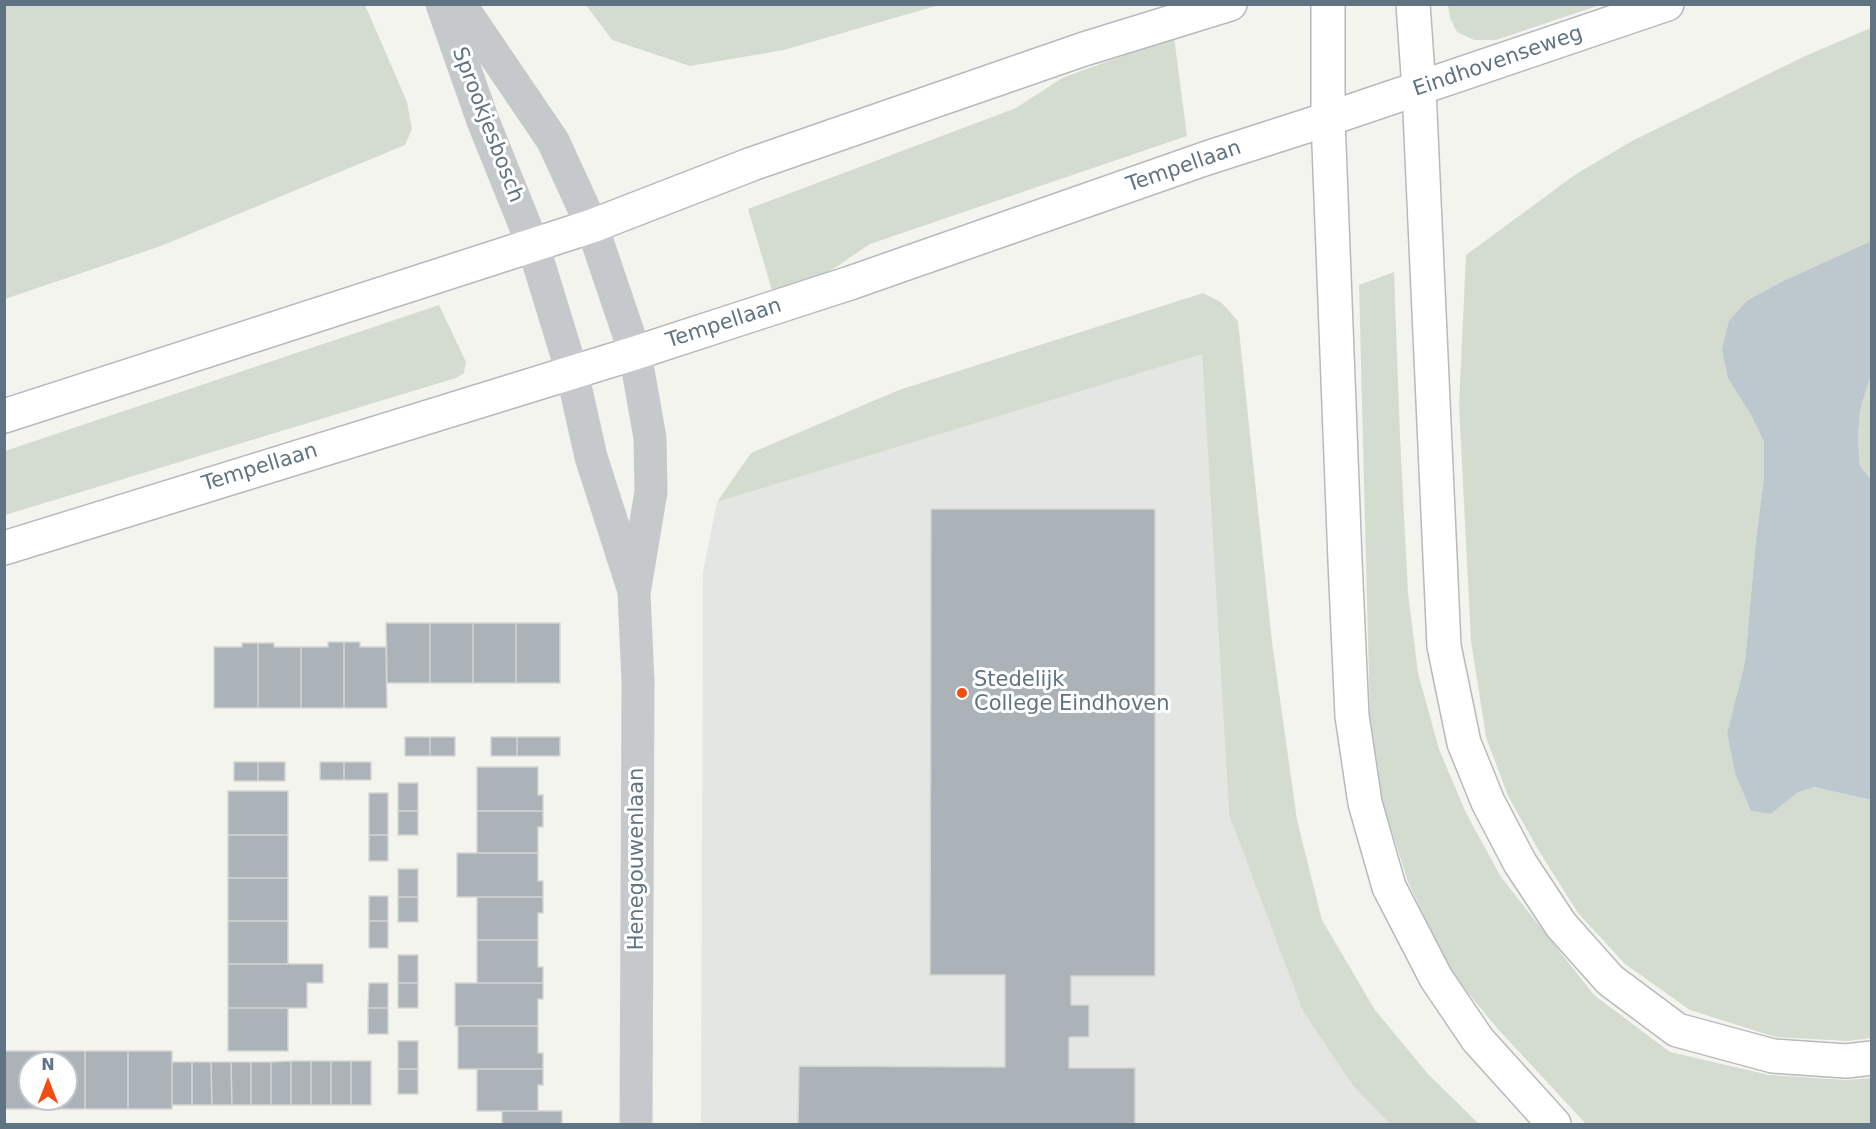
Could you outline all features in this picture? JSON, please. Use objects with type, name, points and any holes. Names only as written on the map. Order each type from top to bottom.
[{"type":"main road","points":[[4,416],[592,226],[752,164],[1073,52],[1230,4]]},
{"type":"main road","points":[[1328,4],[1329,119],[1338,387],[1352,716],[1365,803],[1389,887],[1436,978],[1478,1040],[1554,1125]]},
{"type":"main road","points":[[1413,4],[1419,89],[1444,646],[1464,743],[1488,802],[1520,862],[1561,925],[1610,980],[1677,1030],[1773,1056],[1846,1061],[1872,1058]]},
{"type":"main road","name":"Eindhovenseweg","points":[[1329,119],[1667,4]]},
{"type":"main road","name":"Tempellaan","points":[[4,548],[635,353],[850,283],[1207,158],[1329,119]]},
{"type":"street","name":"Sprookjesbosch","points":[[442,4],[483,121],[533,245],[572,372]]},
{"type":"street","name":"Sprookjesbosch","points":[[460,4],[553,141],[592,226],[635,353]]},
{"type":"street","name":"Henegouwenlaan","points":[[635,353],[650,438],[651,492],[634,593],[638,682],[636,1125]]},
{"type":"street","name":"Henegouwenlaan","points":[[572,372],[591,457],[634,593]]},
{"type":"shaded area","points":[[1448,4],[1600,5],[1496,40],[1474,40],[1457,32],[1450,18]]},
{"type":"shaded area","points":[[4,5],[365,5],[407,102],[412,129],[405,145],[161,246],[5,299]]},
{"type":"shaded area","points":[[586,5],[939,5],[784,50],[690,66],[612,40]]},
{"type":"shaded area","points":[[1871,28],[1871,241],[1781,282],[1748,300],[1750,413],[1764,442],[1764,478],[1745,662],[1727,733],[1735,774],[1751,811],[1771,814],[1797,793],[1814,787],[1871,800],[1871,1038],[1848,1041],[1775,1037],[1690,1010],[1625,964],[1578,913],[1508,796],[1486,737],[1471,641],[1459,405],[1466,255],[1576,174],[1632,141],[1805,56]]},
{"type":"shaded area","points":[[1174,37],[1187,136],[870,244],[801,287],[774,297],[748,209],[1016,108],[1062,78]]},
{"type":"shaded area","points":[[1871,241],[1871,375],[1860,410],[1858,440],[1860,466],[1872,481],[1871,800],[1814,787],[1797,793],[1771,814],[1751,811],[1735,774],[1727,733],[1745,662],[1764,478],[1764,442],[1750,413],[1728,378],[1722,349],[1729,321],[1748,300],[1781,282]]},
{"type":"shaded area","points":[[1394,272],[1408,593],[1418,673],[1439,749],[1466,813],[1501,877],[1594,995],[1670,1052],[1769,1075],[1846,1080],[1871,1078],[1871,1124],[1586,1124],[1497,1028],[1450,971],[1408,882],[1382,800],[1370,718],[1359,285]]},
{"type":"shaded area","points":[[1203,293],[1221,302],[1238,321],[1272,642],[1297,820],[1322,920],[1375,1010],[1428,1074],[1479,1124],[1390,1124],[1354,1087],[1303,1011],[1229,814],[1202,354],[717,502],[751,453],[899,390]]},
{"type":"shaded area","points":[[439,305],[466,362],[464,373],[456,378],[5,515],[5,451]]},
{"type":"shaded area","name":"Stedelijk College Eindhoven","points":[[1202,353],[1229,814],[1354,1087],[1390,1124],[701,1124],[703,572],[717,502]]},
{"type":"shaded area","points":[[1871,375],[1871,481],[1860,466],[1858,440],[1860,410]]},
{"type":"building","points":[[931,509],[1155,509],[1155,976],[1071,976],[1071,1005],[1089,1005],[1089,1037],[1069,1038],[1069,1068],[1135,1068],[1135,1124],[798,1124],[799,1066],[1005,1067],[1005,975],[930,975]]},
{"type":"building","points":[[386,623],[430,623],[430,683],[387,683]]},
{"type":"building","points":[[430,623],[473,623],[473,683],[430,683]]},
{"type":"building","points":[[473,623],[516,623],[516,683],[473,683]]},
{"type":"building","points":[[516,623],[560,623],[560,683],[516,683]]},
{"type":"building","points":[[328,642],[344,642],[344,708],[301,708],[301,647],[328,647]]},
{"type":"building","points":[[344,642],[360,642],[360,647],[386,647],[387,708],[344,708]]},
{"type":"building","points":[[242,643],[258,643],[258,708],[214,708],[214,647],[242,647]]},
{"type":"building","points":[[258,643],[274,643],[274,647],[301,647],[301,708],[258,708]]},
{"type":"building","points":[[405,737],[430,737],[430,756],[405,756]]},
{"type":"building","points":[[430,737],[455,737],[455,756],[430,756]]},
{"type":"building","points":[[491,737],[517,737],[517,756],[491,756]]},
{"type":"building","points":[[517,737],[560,737],[560,756],[517,756]]},
{"type":"building","points":[[234,762],[258,762],[258,781],[234,781]]},
{"type":"building","points":[[258,762],[285,762],[285,781],[258,781]]},
{"type":"building","points":[[320,762],[344,762],[344,780],[320,780]]},
{"type":"building","points":[[344,762],[371,762],[371,780],[344,780]]},
{"type":"building","points":[[477,767],[538,767],[538,795],[543,795],[543,811],[477,811]]},
{"type":"building","points":[[398,783],[418,783],[418,811],[398,811]]},
{"type":"building","points":[[228,791],[288,791],[288,835],[228,835]]},
{"type":"building","points":[[369,793],[388,793],[388,835],[369,835]]},
{"type":"building","points":[[398,811],[418,811],[418,835],[398,835]]},
{"type":"building","points":[[477,811],[543,811],[543,827],[538,827],[538,853],[477,853]]},
{"type":"building","points":[[228,835],[288,835],[288,878],[228,878]]},
{"type":"building","points":[[369,835],[388,835],[388,861],[369,861]]},
{"type":"building","points":[[457,853],[538,853],[538,881],[543,881],[543,897],[457,897]]},
{"type":"building","points":[[398,869],[418,869],[418,897],[398,897]]},
{"type":"building","points":[[228,878],[288,878],[288,921],[228,921]]},
{"type":"building","points":[[369,896],[388,896],[388,921],[369,921]]},
{"type":"building","points":[[398,897],[418,897],[418,922],[398,922]]},
{"type":"building","points":[[477,897],[543,897],[543,913],[538,913],[538,940],[477,940]]},
{"type":"building","points":[[228,921],[288,921],[288,964],[228,964]]},
{"type":"building","points":[[369,921],[388,921],[388,948],[369,948]]},
{"type":"building","points":[[477,940],[538,940],[538,967],[543,967],[543,983],[477,983]]},
{"type":"building","points":[[398,955],[418,955],[418,983],[398,983]]},
{"type":"building","points":[[228,964],[323,964],[323,983],[307,983],[307,1008],[228,1008]]},
{"type":"building","points":[[369,983],[388,983],[388,1008],[368,1008]]},
{"type":"building","points":[[398,983],[418,983],[418,1008],[398,1008]]},
{"type":"building","points":[[455,983],[543,983],[543,999],[538,999],[538,1026],[455,1026]]},
{"type":"building","points":[[228,1008],[288,1008],[288,1051],[228,1051]]},
{"type":"building","points":[[368,1008],[388,1008],[388,1034],[368,1034]]},
{"type":"building","points":[[458,1026],[538,1026],[538,1053],[543,1053],[543,1069],[458,1069]]},
{"type":"building","points":[[398,1041],[418,1041],[418,1069],[398,1069]]},
{"type":"building","points":[[4,1051],[18,1051],[18,1109],[4,1109]]},
{"type":"building","points":[[78,1051],[85,1051],[85,1109],[78,1109]]},
{"type":"building","points":[[85,1051],[128,1051],[128,1109],[85,1109]]},
{"type":"building","points":[[128,1051],[172,1051],[172,1109],[128,1109]]},
{"type":"building","points":[[291,1061],[311,1061],[311,1105],[291,1105]]},
{"type":"building","points":[[291,1061],[291,1105],[271,1105],[271,1062]]},
{"type":"building","points":[[311,1061],[331,1061],[331,1105],[311,1105]]},
{"type":"building","points":[[331,1061],[351,1061],[351,1105],[331,1105]]},
{"type":"building","points":[[351,1061],[371,1061],[371,1105],[351,1105]]},
{"type":"building","points":[[172,1062],[192,1062],[192,1105],[172,1105]]},
{"type":"building","points":[[192,1062],[211,1062],[212,1105],[192,1105]]},
{"type":"building","points":[[211,1062],[231,1062],[232,1105],[212,1105]]},
{"type":"building","points":[[231,1062],[251,1062],[251,1105],[232,1105]]},
{"type":"building","points":[[251,1062],[271,1062],[271,1105],[251,1105]]},
{"type":"building","points":[[398,1069],[418,1069],[418,1094],[398,1094]]},
{"type":"building","points":[[477,1069],[543,1069],[543,1085],[538,1085],[538,1111],[477,1111]]},
{"type":"building","points":[[502,1111],[562,1111],[562,1124],[502,1124]]},
{"type":"place","name":"Stedelijk College Eindhoven","points":[[962,693]]}]
